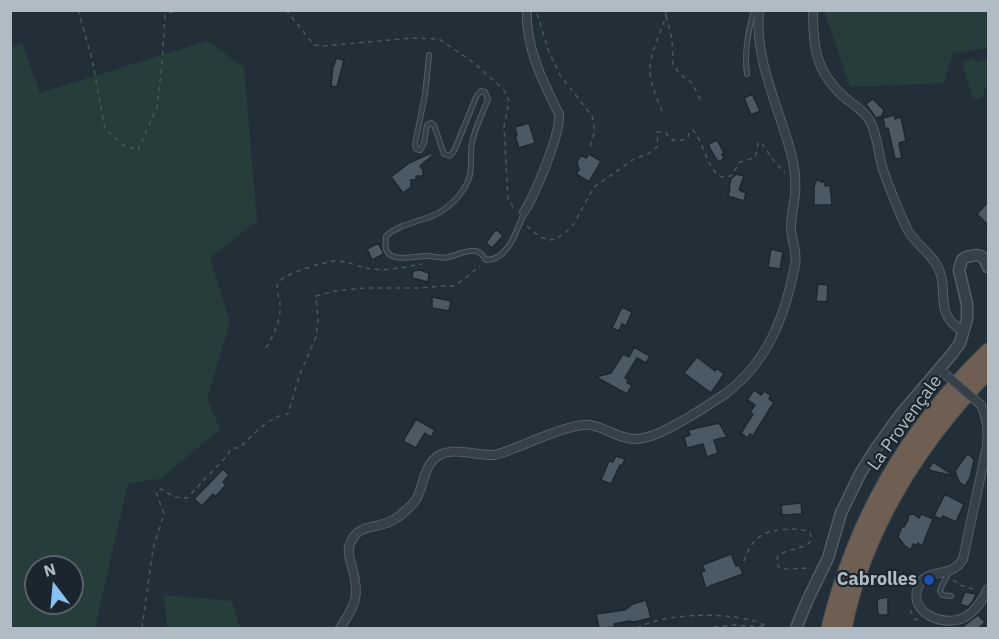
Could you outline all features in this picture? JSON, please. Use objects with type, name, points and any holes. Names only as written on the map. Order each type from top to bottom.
[{"type":"highway","name":"La Provençale","points":[[829,628],[851,555],[878,494],[924,423],[950,391],[988,351]]},
{"type":"highway","name":"La Provençale","points":[[844,628],[863,564],[878,527],[899,486],[934,434],[988,371]]},
{"type":"street","points":[[522,216],[531,200],[556,138],[560,122],[559,114],[534,59],[527,10]]},
{"type":"street","points":[[340,628],[355,603],[356,584],[349,556],[349,546],[356,534],[365,528],[392,521],[405,512],[416,500],[426,472],[432,461],[439,455],[449,452],[492,455],[503,453],[534,440],[585,425],[633,439],[647,437],[672,427],[726,393],[757,362],[774,336],[783,312],[796,261],[791,228],[795,194],[792,157],[759,46],[759,10]]},
{"type":"street","points":[[813,10],[814,42],[819,63],[829,81],[869,119],[876,134],[883,169],[902,218],[909,232],[937,265],[942,278],[944,310],[954,326],[964,332]]},
{"type":"street","points":[[796,628],[824,569],[841,513],[861,472],[893,424],[942,371],[960,343],[967,319],[967,304],[959,270],[962,260],[966,257],[981,256],[988,267]]},
{"type":"street","points":[[942,371],[981,405],[987,418],[988,430],[983,469],[963,559],[960,565],[948,574],[930,575],[923,580],[918,587],[918,602],[930,616],[944,621],[958,620],[975,610],[988,591]]},
{"type":"lane","points":[[747,74],[748,36],[754,10]]},
{"type":"lane","points":[[429,55],[416,149],[420,150],[424,143],[427,125],[431,123],[434,125],[444,154],[450,156],[477,95],[481,91],[485,92],[488,99],[472,143],[470,174],[465,188],[451,205],[442,211],[430,218],[390,232],[386,236],[387,250],[398,257],[437,258],[474,250],[481,253],[486,260],[491,260],[498,257],[510,244],[517,234],[522,216]]},
{"type":"lane","points":[[948,574],[940,591],[942,595],[951,596]]},
{"type":"path","points":[[78,10],[92,59],[105,129],[123,145],[138,150],[157,107],[165,15],[176,10]]},
{"type":"path","points":[[239,10],[248,10]]},
{"type":"path","points":[[537,10],[549,52],[560,75],[592,116],[596,130],[590,147]]},
{"type":"path","points":[[665,10],[672,39],[673,65],[692,83],[701,101]]},
{"type":"path","points":[[662,111],[653,88],[650,71],[666,15]]},
{"type":"path","points":[[522,216],[536,234],[549,240],[555,239],[574,224],[594,187],[634,159],[658,146],[657,132],[664,132],[677,141],[688,138],[689,133],[693,130],[698,135],[717,175],[724,177],[731,176],[740,162],[751,160],[757,154],[758,143],[761,142],[775,163],[789,176]]},
{"type":"path","points":[[266,348],[277,328],[280,302],[277,290],[278,283],[284,278],[308,268],[335,261],[371,269],[392,269],[427,264],[437,258]]},
{"type":"path","points":[[142,628],[153,549],[164,514],[156,492],[161,489],[174,496],[187,498],[232,448],[239,448],[274,418],[288,414],[300,374],[316,337],[318,320],[316,296],[335,291],[365,288],[453,286],[464,280],[486,260]]},
{"type":"path","points":[[744,561],[750,545],[758,538],[772,531],[789,529],[808,532],[811,535],[811,541],[777,556],[778,566],[781,569],[824,569]]},
{"type":"path","points":[[948,574],[960,585],[988,591]]},
{"type":"path","points":[[637,628],[644,624],[674,617],[708,615],[741,617],[770,628]]},
{"type":"path","points":[[705,628],[765,625]]},
{"type":"green space","points":[[823,11],[988,11],[988,48],[953,53],[944,83],[850,87]]},
{"type":"green space","points":[[207,41],[244,67],[257,221],[210,258],[230,322],[207,399],[220,429],[160,479],[128,483],[95,628],[11,628],[11,48],[22,43],[40,93]]},
{"type":"green space","points":[[974,58],[976,63],[988,59],[988,88],[983,90],[985,96],[973,100],[962,62]]},
{"type":"green space","points":[[164,595],[232,601],[240,628],[167,628]]},
{"type":"building","points":[[336,58],[344,60],[337,87],[331,86]]},
{"type":"building","points":[[752,94],[760,111],[751,115],[744,98]]},
{"type":"building","points":[[873,99],[884,110],[882,116],[876,118],[866,104]]},
{"type":"building","points":[[895,115],[895,119],[901,117],[906,141],[899,143],[902,158],[895,159],[888,128],[885,129],[883,118]]},
{"type":"building","points":[[529,123],[535,143],[519,148],[515,127]]},
{"type":"building","points":[[717,140],[724,153],[722,154],[724,159],[718,162],[709,147],[709,144]]},
{"type":"building","points":[[431,153],[433,155],[420,166],[423,176],[416,176],[416,180],[411,180],[411,187],[403,193],[391,177],[409,163]]},
{"type":"building","points":[[589,154],[601,161],[589,182],[576,174],[579,170],[577,162],[581,155],[586,158]]},
{"type":"building","points":[[736,174],[744,176],[739,190],[746,193],[744,201],[728,196],[731,179]]},
{"type":"building","points":[[817,179],[825,182],[825,186],[830,185],[832,205],[814,205],[814,187]]},
{"type":"building","points":[[988,202],[988,225],[977,214]]},
{"type":"building","points":[[496,229],[503,236],[492,248],[486,243]]},
{"type":"building","points":[[378,243],[384,254],[372,260],[367,249]]},
{"type":"building","points":[[771,249],[783,252],[780,269],[768,267]]},
{"type":"building","points":[[420,270],[429,273],[428,282],[412,278],[413,271]]},
{"type":"building","points":[[818,284],[828,285],[827,302],[816,301]]},
{"type":"building","points":[[432,297],[451,301],[449,311],[432,308]]},
{"type":"building","points":[[622,307],[632,312],[626,326],[622,324],[619,331],[612,328]]},
{"type":"building","points":[[634,347],[650,356],[646,363],[637,358],[625,378],[628,379],[627,383],[632,385],[627,394],[596,377],[611,373],[623,354],[629,357]]},
{"type":"building","points":[[697,357],[715,371],[717,368],[724,374],[711,393],[684,373]]},
{"type":"building","points":[[754,390],[761,395],[764,391],[771,395],[769,399],[774,402],[753,436],[750,434],[748,438],[741,433],[753,414],[750,412],[755,405],[747,400]]},
{"type":"building","points":[[416,419],[435,430],[431,437],[425,433],[416,448],[403,441]]},
{"type":"building","points":[[719,423],[727,437],[714,440],[718,453],[707,457],[703,444],[687,448],[684,437],[690,435],[688,430]]},
{"type":"building","points":[[967,454],[974,460],[970,478],[965,486],[959,482],[955,471]]},
{"type":"building","points":[[616,456],[625,459],[611,484],[601,480],[609,461],[613,462]]},
{"type":"building","points":[[933,462],[954,476],[928,469]]},
{"type":"building","points":[[223,469],[229,475],[223,482],[226,485],[202,506],[194,499]]},
{"type":"building","points":[[945,494],[964,504],[956,522],[943,516],[941,519],[934,516]]},
{"type":"building","points":[[801,503],[802,514],[782,515],[781,505]]},
{"type":"building","points":[[914,514],[919,518],[921,514],[933,519],[922,546],[918,543],[917,546],[913,544],[911,550],[898,537],[902,526],[904,527],[908,520],[908,515]]},
{"type":"building","points":[[731,554],[736,566],[739,565],[743,574],[706,589],[701,572],[705,571],[702,565]]},
{"type":"building","points":[[965,592],[976,594],[968,607],[960,604]]},
{"type":"building","points":[[888,597],[888,615],[878,615],[877,599]]},
{"type":"building","points":[[646,600],[651,618],[614,624],[615,627],[599,628],[596,614],[625,610],[633,604]]},
{"type":"building","points":[[978,615],[985,622],[979,628],[961,628]]},
{"type":"place","name":"Cabrolles","points":[[929,580]]}]
